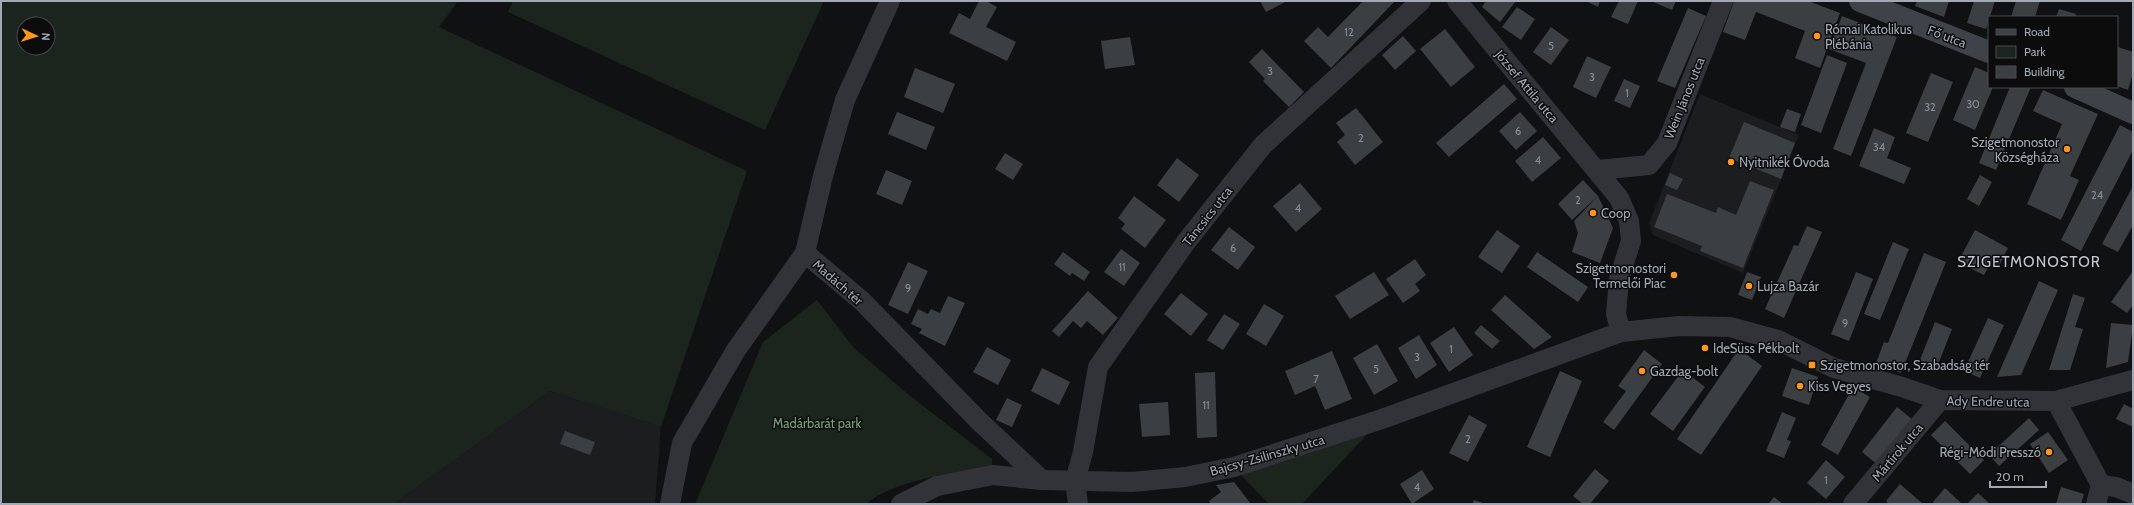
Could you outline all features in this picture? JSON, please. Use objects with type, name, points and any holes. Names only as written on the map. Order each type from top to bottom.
[{"type":"main road","name":"Fő utca","points":[[1860,1],[1988,52]]},
{"type":"main road","points":[[2077,88],[2133,113]]},
{"type":"street","points":[[805,253],[823,176],[845,100],[890,1]]},
{"type":"street","name":"Táncsics utca","points":[[1075,481],[1083,452],[1098,367],[1186,242],[1263,145],[1421,1]]},
{"type":"street","name":"József Attila utca","points":[[1456,1],[1598,170],[1619,198],[1629,221],[1631,241],[1619,279],[1616,314],[1622,332]]},
{"type":"street","name":"Wein János utca","points":[[1598,170],[1649,165],[1667,143],[1723,1]]},
{"type":"street","name":"Madách tér","points":[[670,504],[682,443],[736,350],[805,253],[862,301],[980,422],[1042,480]]},
{"type":"street","name":"Ady Endre utca","points":[[1622,332],[1679,326],[1730,326],[1778,340],[1834,368],[1902,387],[1940,400],[2056,401],[2133,380]]},
{"type":"street","name":"Bajcsy-Zsilinszky utca","points":[[901,504],[937,486],[993,475],[1042,480],[1132,482],[1185,477],[1234,467],[1382,419],[1622,332]]},
{"type":"street","name":"Mártírok utca","points":[[1854,504],[1940,400]]},
{"type":"street","points":[[2056,401],[2101,485],[2096,504]]},
{"type":"street","points":[[1075,481],[1078,504]]},
{"type":"street","points":[[2101,485],[2133,494]]},
{"type":"shaded area","name":"Nyitnikék Óvoda","points":[[1700,94],[1799,135],[1743,273],[1653,235],[1649,223]]},
{"type":"shaded area","points":[[550,391],[661,427],[655,504],[394,504]]},
{"type":"green space","points":[[1,1],[458,1],[439,27],[747,171],[661,427],[550,391],[394,504],[1,504]]},
{"type":"green space","points":[[513,1],[824,1],[765,130],[508,12]]},
{"type":"green space","name":"Madárbarát park","points":[[817,300],[854,348],[909,395],[992,459],[992,467],[926,478],[878,495],[866,504],[695,504],[763,342]]},
{"type":"green space","points":[[1373,428],[1302,504],[1269,504],[1238,472]]},
{"type":"building","points":[[979,1],[986,1],[997,7],[986,27],[1016,42],[1007,61],[949,33],[959,13],[970,19]]},
{"type":"building","points":[[1260,1],[1287,1],[1266,12]]},
{"type":"building","points":[[1363,1],[1395,1],[1331,68],[1304,41],[1318,27],[1328,37]]},
{"type":"building","points":[[1486,1],[1516,1],[1500,22],[1482,7]]},
{"type":"building","points":[[1586,1],[1600,1],[1598,7]]},
{"type":"building","points":[[1619,1],[1638,1],[1628,24],[1611,17]]},
{"type":"building","points":[[1651,1],[1676,1],[1672,10]]},
{"type":"building","name":"Római Katolikus Plébánia","points":[[1734,1],[1808,1],[1840,13],[1820,68],[1795,58],[1805,31],[1756,12],[1745,40],[1723,32]]},
{"type":"building","points":[[1917,1],[1949,1],[1944,17],[1915,6]]},
{"type":"building","points":[[1974,1],[1995,1],[1990,16],[1988,16],[1986,29],[1967,23]]},
{"type":"building","points":[[2016,1],[2040,1],[2035,16],[2011,16]]},
{"type":"building","points":[[1517,7],[1535,19],[1521,40],[1502,27]]},
{"type":"building","points":[[1688,8],[1706,16],[1675,88],[1657,81]]},
{"type":"building","points":[[2059,9],[2076,14],[2075,16],[2056,16]]},
{"type":"building","points":[[1842,16],[1897,37],[1851,156],[1833,149],[1866,63],[1829,49]]},
{"type":"building","points":[[1551,27],[1569,40],[1551,65],[1533,52]]},
{"type":"building","points":[[1445,29],[1475,67],[1451,87],[1420,49]]},
{"type":"building","points":[[1403,36],[1416,51],[1395,70],[1382,55]]},
{"type":"building","points":[[1130,37],[1135,65],[1105,69],[1101,41]]},
{"type":"building","points":[[2118,47],[2133,52],[2133,73],[2128,90],[2118,86]]},
{"type":"building","points":[[1262,49],[1304,92],[1289,107],[1263,81],[1265,79],[1249,62]]},
{"type":"building","points":[[1827,55],[1847,63],[1821,133],[1801,125]]},
{"type":"building","points":[[1587,56],[1611,67],[1596,98],[1573,87]]},
{"type":"building","points":[[1975,67],[1988,73],[1988,88],[1993,88],[1975,130],[1953,120]]},
{"type":"building","points":[[915,68],[955,84],[943,113],[904,97]]},
{"type":"building","points":[[1931,73],[1953,82],[1928,142],[1906,133]]},
{"type":"building","points":[[1624,79],[1640,86],[1630,108],[1614,101]]},
{"type":"building","points":[[1504,84],[1517,99],[1449,157],[1436,143]]},
{"type":"building","points":[[2010,88],[2031,88],[1996,170],[1979,163]]},
{"type":"building","name":"Szigetmonostor Községháza","points":[[2043,90],[2098,114],[2070,176],[2079,180],[2061,220],[2027,204],[2062,124],[2033,111]]},
{"type":"building","points":[[1356,108],[1383,142],[1355,165],[1337,142],[1345,135],[1336,123]]},
{"type":"building","points":[[1787,109],[1801,114],[1795,132],[1780,127]]},
{"type":"building","points":[[897,112],[935,127],[926,150],[888,134]]},
{"type":"building","points":[[1520,112],[1537,131],[1516,150],[1499,131]]},
{"type":"building","points":[[1744,122],[1795,143],[1781,179],[1729,158]]},
{"type":"building","points":[[2120,125],[2133,132],[2133,150],[2081,251],[2061,240]]},
{"type":"building","points":[[1874,128],[1895,137],[1887,158],[1911,168],[1904,184],[1859,166]]},
{"type":"building","points":[[1543,137],[1561,158],[1532,182],[1515,161]]},
{"type":"building","points":[[1005,153],[1023,164],[1013,180],[995,169]]},
{"type":"building","points":[[1177,158],[1199,175],[1179,202],[1157,185]]},
{"type":"building","points":[[886,170],[912,181],[902,205],[876,194]]},
{"type":"building","points":[[1670,173],[1683,179],[1677,190],[1665,185]]},
{"type":"building","points":[[1980,175],[1992,182],[1979,206],[1967,199]]},
{"type":"building","points":[[1583,180],[1598,196],[1572,220],[1558,204]]},
{"type":"building","points":[[1750,181],[1774,190],[1743,268],[1700,251],[1702,246],[1654,227],[1667,194],[1716,213],[1718,207],[1736,215]]},
{"type":"building","points":[[1300,183],[1322,209],[1296,232],[1273,206]]},
{"type":"building","points":[[2133,186],[2133,225],[2118,252],[2102,244]]},
{"type":"building","points":[[1134,196],[1166,220],[1145,248],[1121,229],[1125,224],[1118,218]]},
{"type":"building","points":[[1598,196],[1613,228],[1600,263],[1572,252],[1578,233],[1574,221]]},
{"type":"building","points":[[1807,226],[1822,232],[1784,318],[1765,309],[1794,245],[1798,246]]},
{"type":"building","points":[[1229,227],[1255,247],[1238,270],[1211,250]]},
{"type":"building","points":[[1497,230],[1520,246],[1502,273],[1478,257]]},
{"type":"building","points":[[1975,230],[2008,248],[1998,268],[1990,264],[1984,275],[1958,262]]},
{"type":"building","points":[[1893,242],[1909,249],[1880,320],[1864,314]]},
{"type":"building","points":[[1121,249],[1140,263],[1124,286],[1104,272]]},
{"type":"building","points":[[1063,252],[1090,272],[1084,281],[1072,273],[1070,276],[1054,264]]},
{"type":"building","points":[[1537,252],[1588,287],[1578,302],[1527,267]]},
{"type":"building","points":[[1924,253],[1946,262],[1901,373],[1876,363],[1884,342],[1888,343]]},
{"type":"building","points":[[1415,259],[1426,275],[1415,284],[1420,291],[1403,303],[1386,279]]},
{"type":"building","points":[[908,262],[928,271],[908,314],[888,305]]},
{"type":"building","points":[[2133,271],[2133,305],[2127,313],[2111,302]]},
{"type":"building","points":[[1374,272],[1389,295],[1350,319],[1335,296]]},
{"type":"building","name":"Lujza Bazár","points":[[1747,272],[1761,277],[1752,300],[1738,295]]},
{"type":"building","points":[[1856,272],[1873,279],[1849,341],[1831,334]]},
{"type":"building","points":[[2039,281],[2058,290],[2021,375],[1997,377]]},
{"type":"building","points":[[1088,291],[1118,318],[1103,335],[1087,321],[1081,328],[1073,321],[1059,337],[1052,331]]},
{"type":"building","points":[[1181,293],[1208,314],[1191,336],[1164,314]]},
{"type":"building","points":[[2073,294],[2085,298],[2075,327],[2083,329],[2070,370],[2049,370]]},
{"type":"building","points":[[1505,295],[1552,337],[1534,349],[1491,310]]},
{"type":"building","points":[[948,296],[965,303],[945,346],[919,333],[922,329],[911,324],[918,309],[928,314],[931,309],[940,313]]},
{"type":"building","points":[[1264,304],[1284,316],[1266,346],[1246,334]]},
{"type":"building","points":[[1224,314],[1240,324],[1223,350],[1207,340]]},
{"type":"building","points":[[1988,318],[2004,325],[1980,378],[1964,371]]},
{"type":"building","points":[[1935,322],[1952,329],[1935,372],[1918,365]]},
{"type":"building","points":[[2111,323],[2133,325],[2128,362],[2106,368]]},
{"type":"building","points":[[1481,325],[1500,341],[1492,349],[1474,333]]},
{"type":"building","points":[[1454,327],[1473,355],[1449,372],[1430,343]]},
{"type":"building","points":[[1419,335],[1437,365],[1416,379],[1398,348]]},
{"type":"building","points":[[1377,344],[1398,381],[1374,395],[1353,358]]},
{"type":"building","points":[[987,347],[1011,360],[998,385],[973,372]]},
{"type":"building","points":[[1739,349],[1762,366],[1701,455],[1677,439]]},
{"type":"building","points":[[1644,350],[1662,364],[1614,430],[1603,422],[1626,391],[1618,386]]},
{"type":"building","points":[[1332,351],[1352,399],[1325,410],[1315,386],[1295,395],[1285,371]]},
{"type":"building","points":[[1042,368],[1070,382],[1059,405],[1031,391]]},
{"type":"building","name":"Kiss Vegyes","points":[[1792,368],[1818,377],[1809,405],[1782,396]]},
{"type":"building","points":[[1683,370],[1705,387],[1673,431],[1650,414]]},
{"type":"building","points":[[1560,371],[1582,381],[1550,457],[1527,447]]},
{"type":"building","points":[[1215,372],[1217,437],[1197,438],[1195,373]]},
{"type":"building","points":[[1853,387],[1870,397],[1838,455],[1821,445]]},
{"type":"building","points":[[1007,398],[1022,405],[1012,427],[996,420]]},
{"type":"building","points":[[1168,402],[1170,435],[1142,437],[1139,404]]},
{"type":"building","points":[[2124,404],[2133,409],[2133,427],[2116,419]]},
{"type":"building","points":[[1897,407],[1913,420],[1878,465],[1862,452]]},
{"type":"building","points":[[1782,412],[1796,418],[1787,440],[1791,441],[1784,458],[1766,451]]},
{"type":"building","points":[[1469,415],[1487,425],[1468,462],[1449,453]]},
{"type":"building","points":[[2029,418],[2039,430],[1999,466],[1989,455]]},
{"type":"building","points":[[1945,421],[1984,460],[1970,474],[1931,435]]},
{"type":"building","points":[[565,431],[595,442],[590,455],[560,444]]},
{"type":"building","name":"Régi-Módi Presszó","points":[[2048,432],[2068,460],[2049,473],[2030,444]]},
{"type":"building","points":[[1826,460],[1845,477],[1826,499],[1807,483]]},
{"type":"building","points":[[1595,469],[1609,481],[1590,504],[1583,504],[1573,496]]},
{"type":"building","points":[[1422,470],[1434,489],[1412,504],[1400,484]]},
{"type":"building","points":[[1234,482],[1251,504],[1211,504],[1209,501],[1221,492],[1216,485]]},
{"type":"building","points":[[1900,484],[1923,504],[1889,504],[1886,501]]},
{"type":"building","points":[[2061,487],[2084,494],[2081,504],[2056,504]]},
{"type":"building","points":[[1945,488],[1962,504],[1935,504],[1933,502]]},
{"type":"building","points":[[1978,493],[1990,504],[1967,504]]},
{"type":"building","points":[[1774,497],[1783,504],[1768,504]]},
{"type":"building","points":[[1474,500],[1486,504],[1472,504]]},
{"type":"place","name":"Római Katolikus Plébánia","points":[[1817,36]]},
{"type":"place","name":"Szigetmonostor Községháza","points":[[2067,149]]},
{"type":"place","name":"Nyitnikék Óvoda","points":[[1731,162]]},
{"type":"place","name":"Coop","points":[[1593,213]]},
{"type":"place","name":"Szigetmonostori Termelői Piac","points":[[1674,275]]},
{"type":"place","name":"Lujza Bazár","points":[[1749,286]]},
{"type":"place","name":"IdeSüss Pékbolt","points":[[1705,348]]},
{"type":"place","name":"Szigetmonostor, Szabadság tér","points":[[1812,365]]},
{"type":"place","name":"Gazdag-bolt","points":[[1642,371]]},
{"type":"place","name":"Kiss Vegyes","points":[[1800,386]]},
{"type":"place","name":"Régi-Módi Presszó","points":[[2049,452]]},
{"type":"district","name":"SZIGETMONOSTOR","points":[[2029,262]]}]
